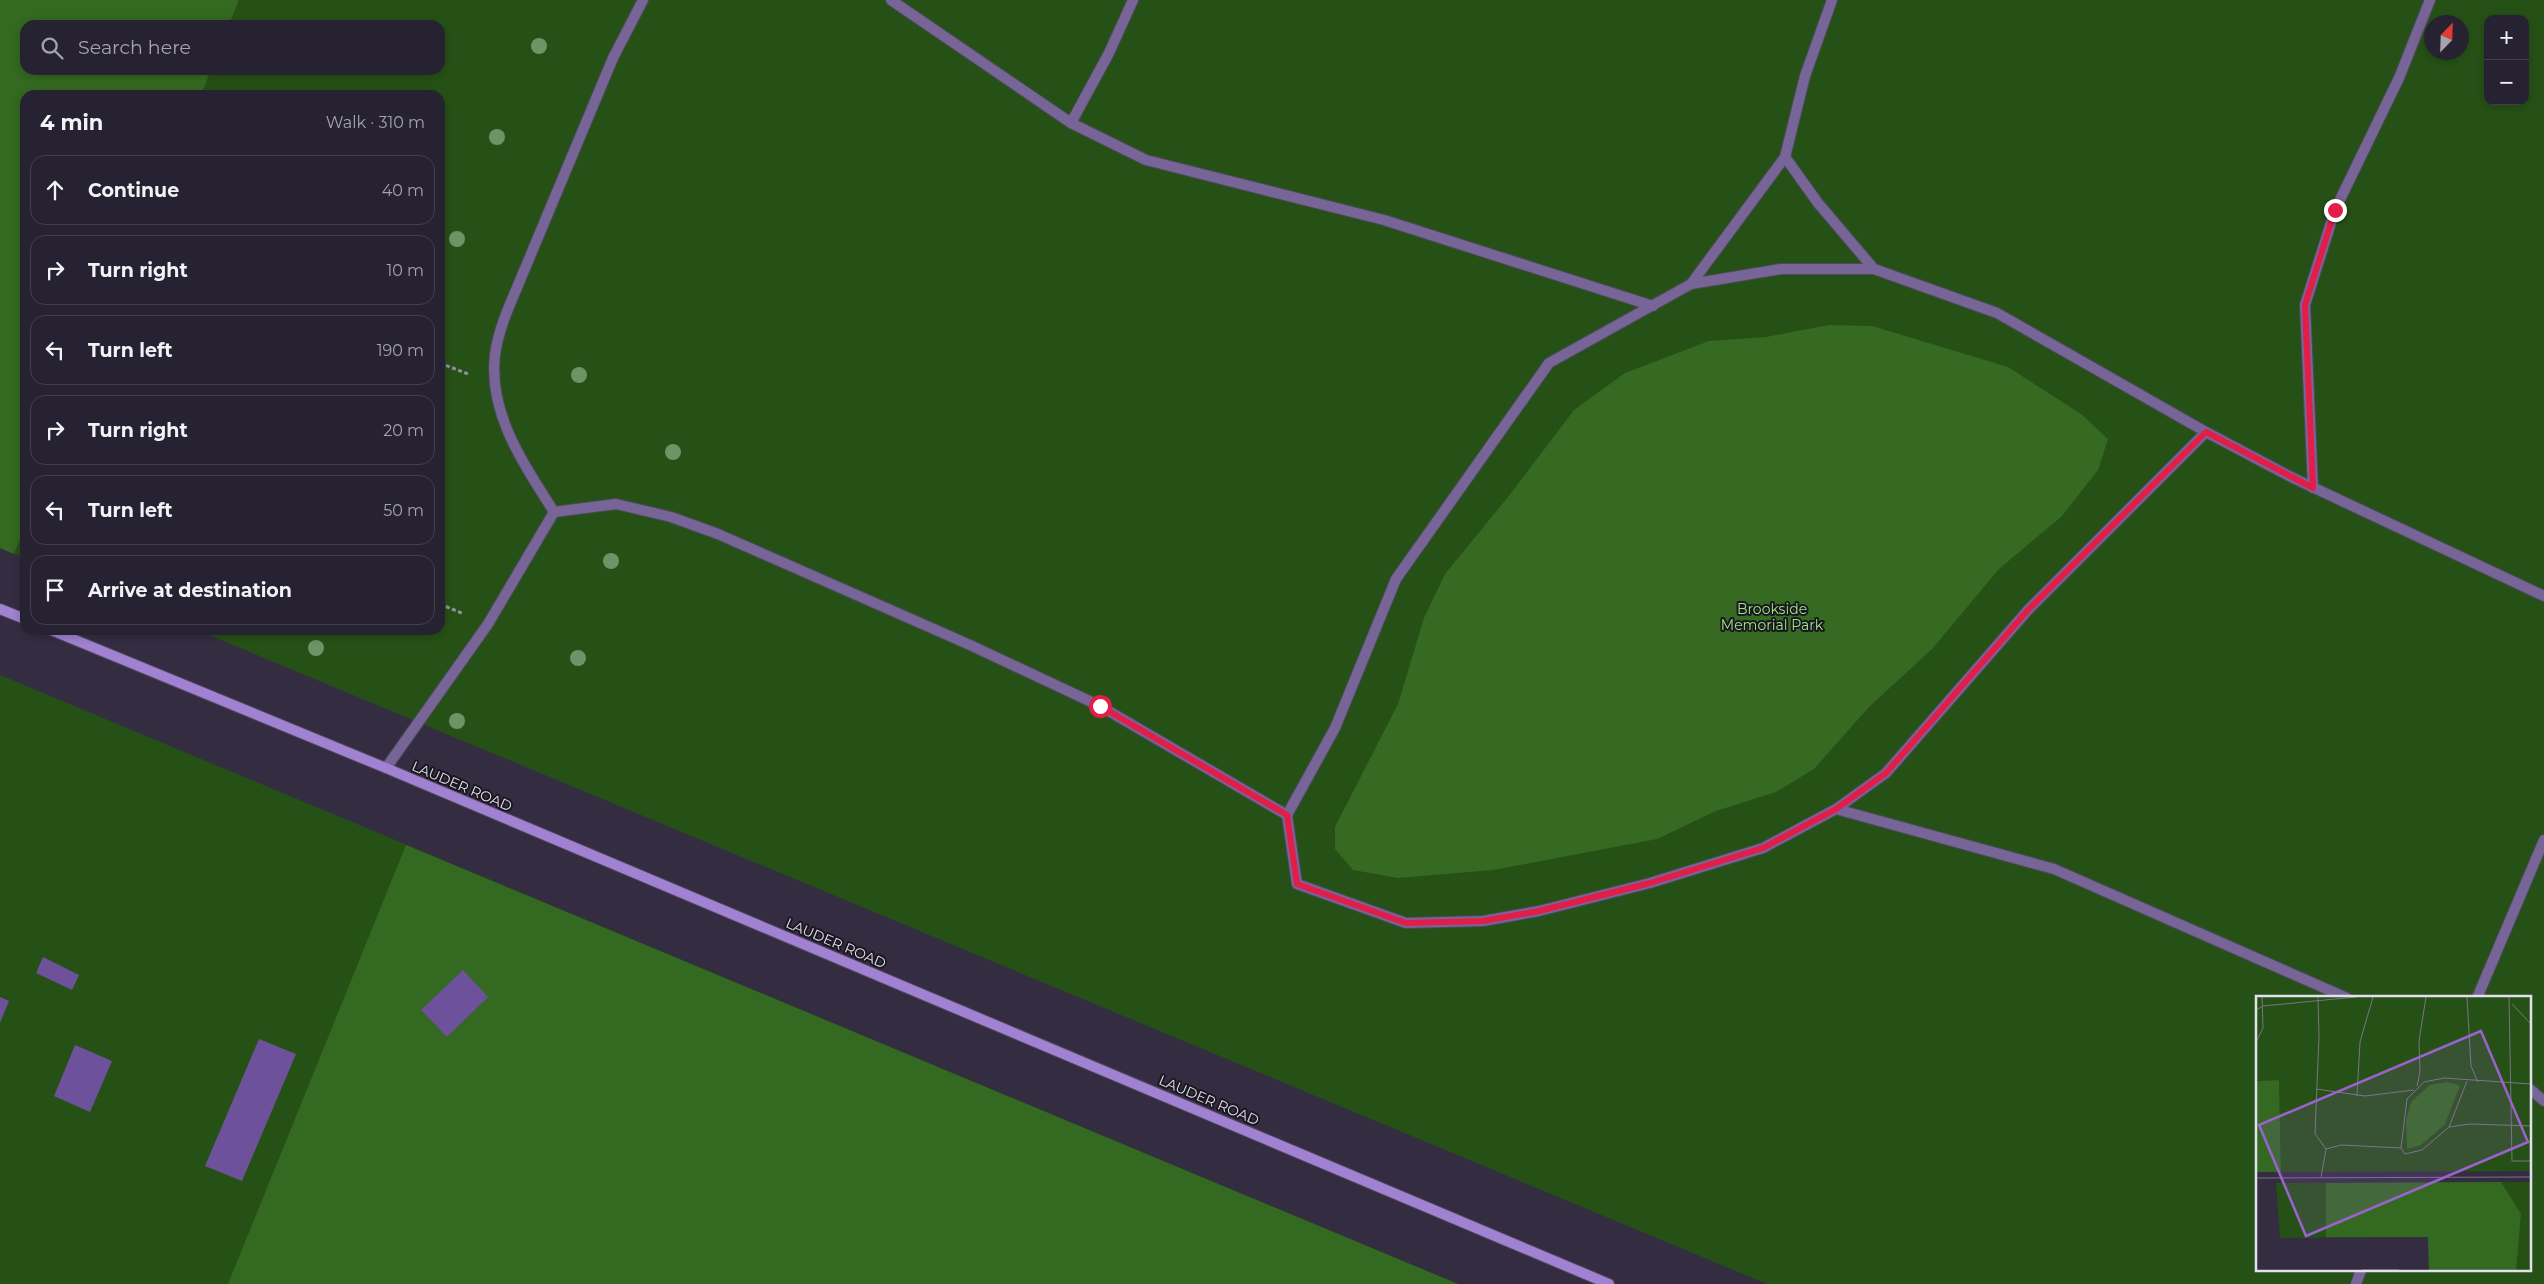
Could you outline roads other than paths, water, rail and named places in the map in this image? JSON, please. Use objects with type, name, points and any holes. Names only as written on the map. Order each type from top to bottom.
[{"type":"main road","points":[[0,609],[20,618]]},
{"type":"main road","name":"LAUDER ROAD","points":[[62,635],[386,768],[1609,1284]]},
{"type":"lane","points":[[554,512],[512,443],[494,384],[495,354],[502,323],[613,58],[643,0]]},
{"type":"lane","points":[[891,0],[1070,122],[1146,160],[1384,220],[1653,306]]},
{"type":"lane","points":[[1070,122],[1108,53],[1134,0]]},
{"type":"lane","points":[[1691,284],[1785,158],[1805,76],[1832,0]]},
{"type":"lane","points":[[2313,488],[2305,305],[2335,210],[2399,78],[2430,0]]},
{"type":"lane","points":[[1785,158],[1818,203],[1874,269]]},
{"type":"lane","points":[[2206,432],[2028,610],[1886,773],[1836,809],[1763,848],[1650,883],[1539,911],[1483,921],[1406,923],[1297,884],[1287,815],[1335,728],[1396,580],[1549,363],[1691,284],[1782,269],[1874,269],[1997,312],[2206,432],[2313,488],[2544,596]]},
{"type":"lane","points":[[554,512],[616,504],[671,517],[718,534],[970,645],[1100,706],[1287,815]]},
{"type":"lane","points":[[386,768],[488,624],[554,512]]},
{"type":"lane","points":[[1836,809],[2054,869],[2342,996]]},
{"type":"lane","points":[[2478,996],[2544,840]]},
{"type":"lane","points":[[2532,1091],[2544,1101]]},
{"type":"lane","points":[[2356,1284],[2360,1272]]},
{"type":"park label","name":"Brookside Memorial Park","points":[[1772,618]]}]
